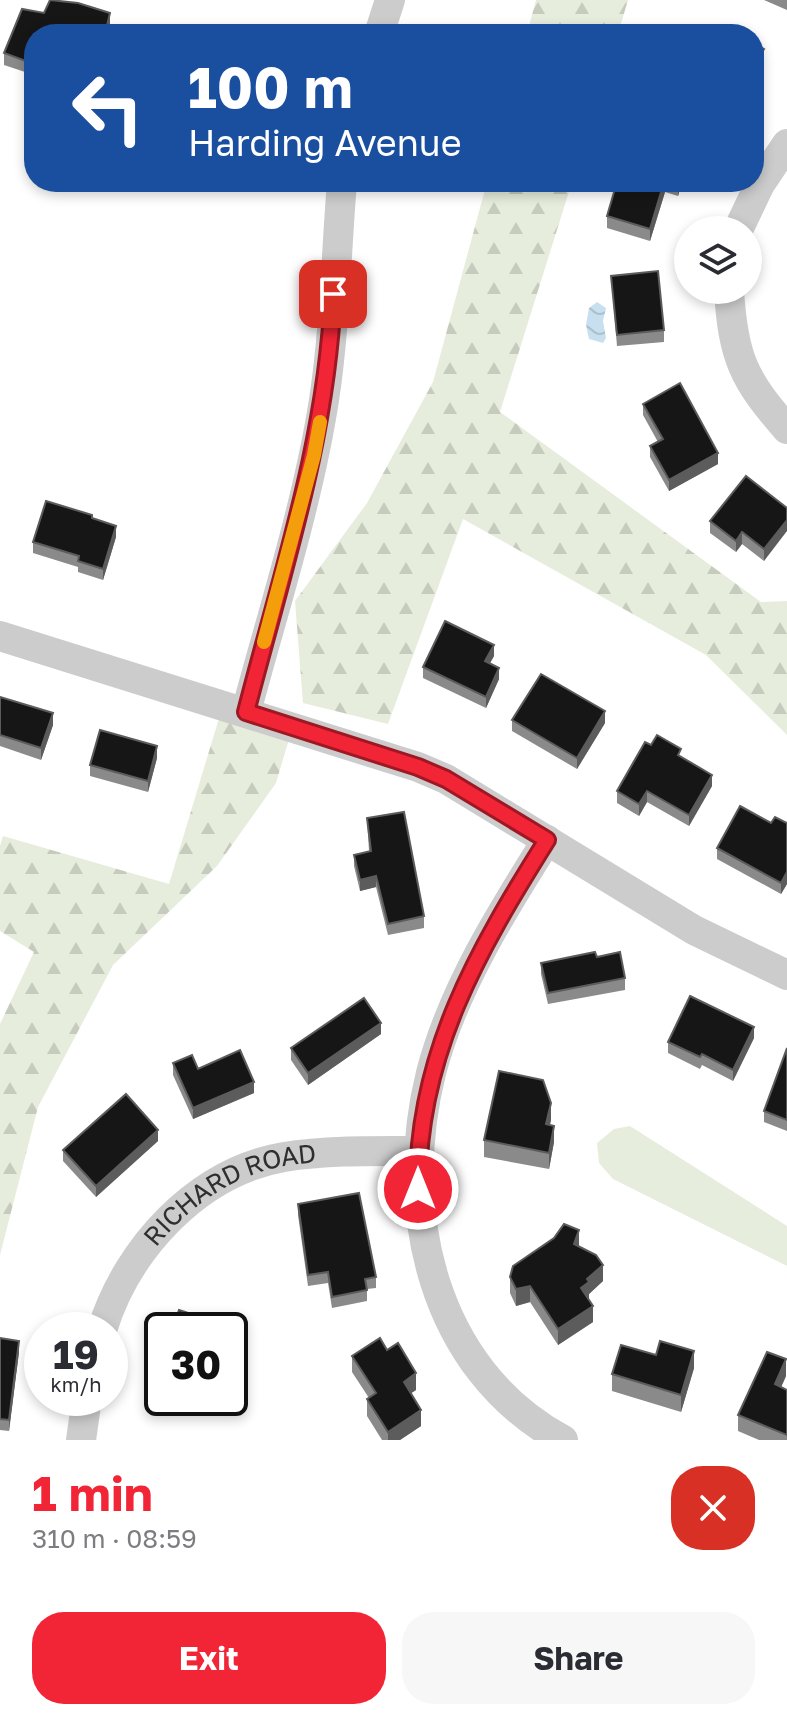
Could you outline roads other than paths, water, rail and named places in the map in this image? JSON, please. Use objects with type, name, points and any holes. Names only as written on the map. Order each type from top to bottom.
[{"type":"street","points":[[382,24],[390,0]]},
{"type":"street","points":[[764,178],[787,144]]},
{"type":"street","points":[[246,712],[314,455],[324,403],[331,353],[341,192]]},
{"type":"street","points":[[745,216],[756,192]]},
{"type":"street","points":[[730,304],[731,326],[741,367],[759,396],[787,429]]},
{"type":"street","points":[[0,636],[418,767],[446,779],[694,930],[787,975]]},
{"type":"street","points":[[547,840],[498,918],[459,997],[431,1073],[418,1151],[421,1227],[435,1288],[448,1320],[472,1360],[504,1395],[540,1428],[563,1440]]},
{"type":"street","name":"RICHARD ROAD","points":[[110,1312],[124,1279],[147,1244],[184,1205],[224,1177],[282,1158],[340,1152],[418,1151]]},
{"type":"street","points":[[81,1440],[84,1416]]},
{"type":"water","points":[[597,302],[606,308],[603,321],[606,338],[603,343],[589,339],[586,325],[589,308]]}]
